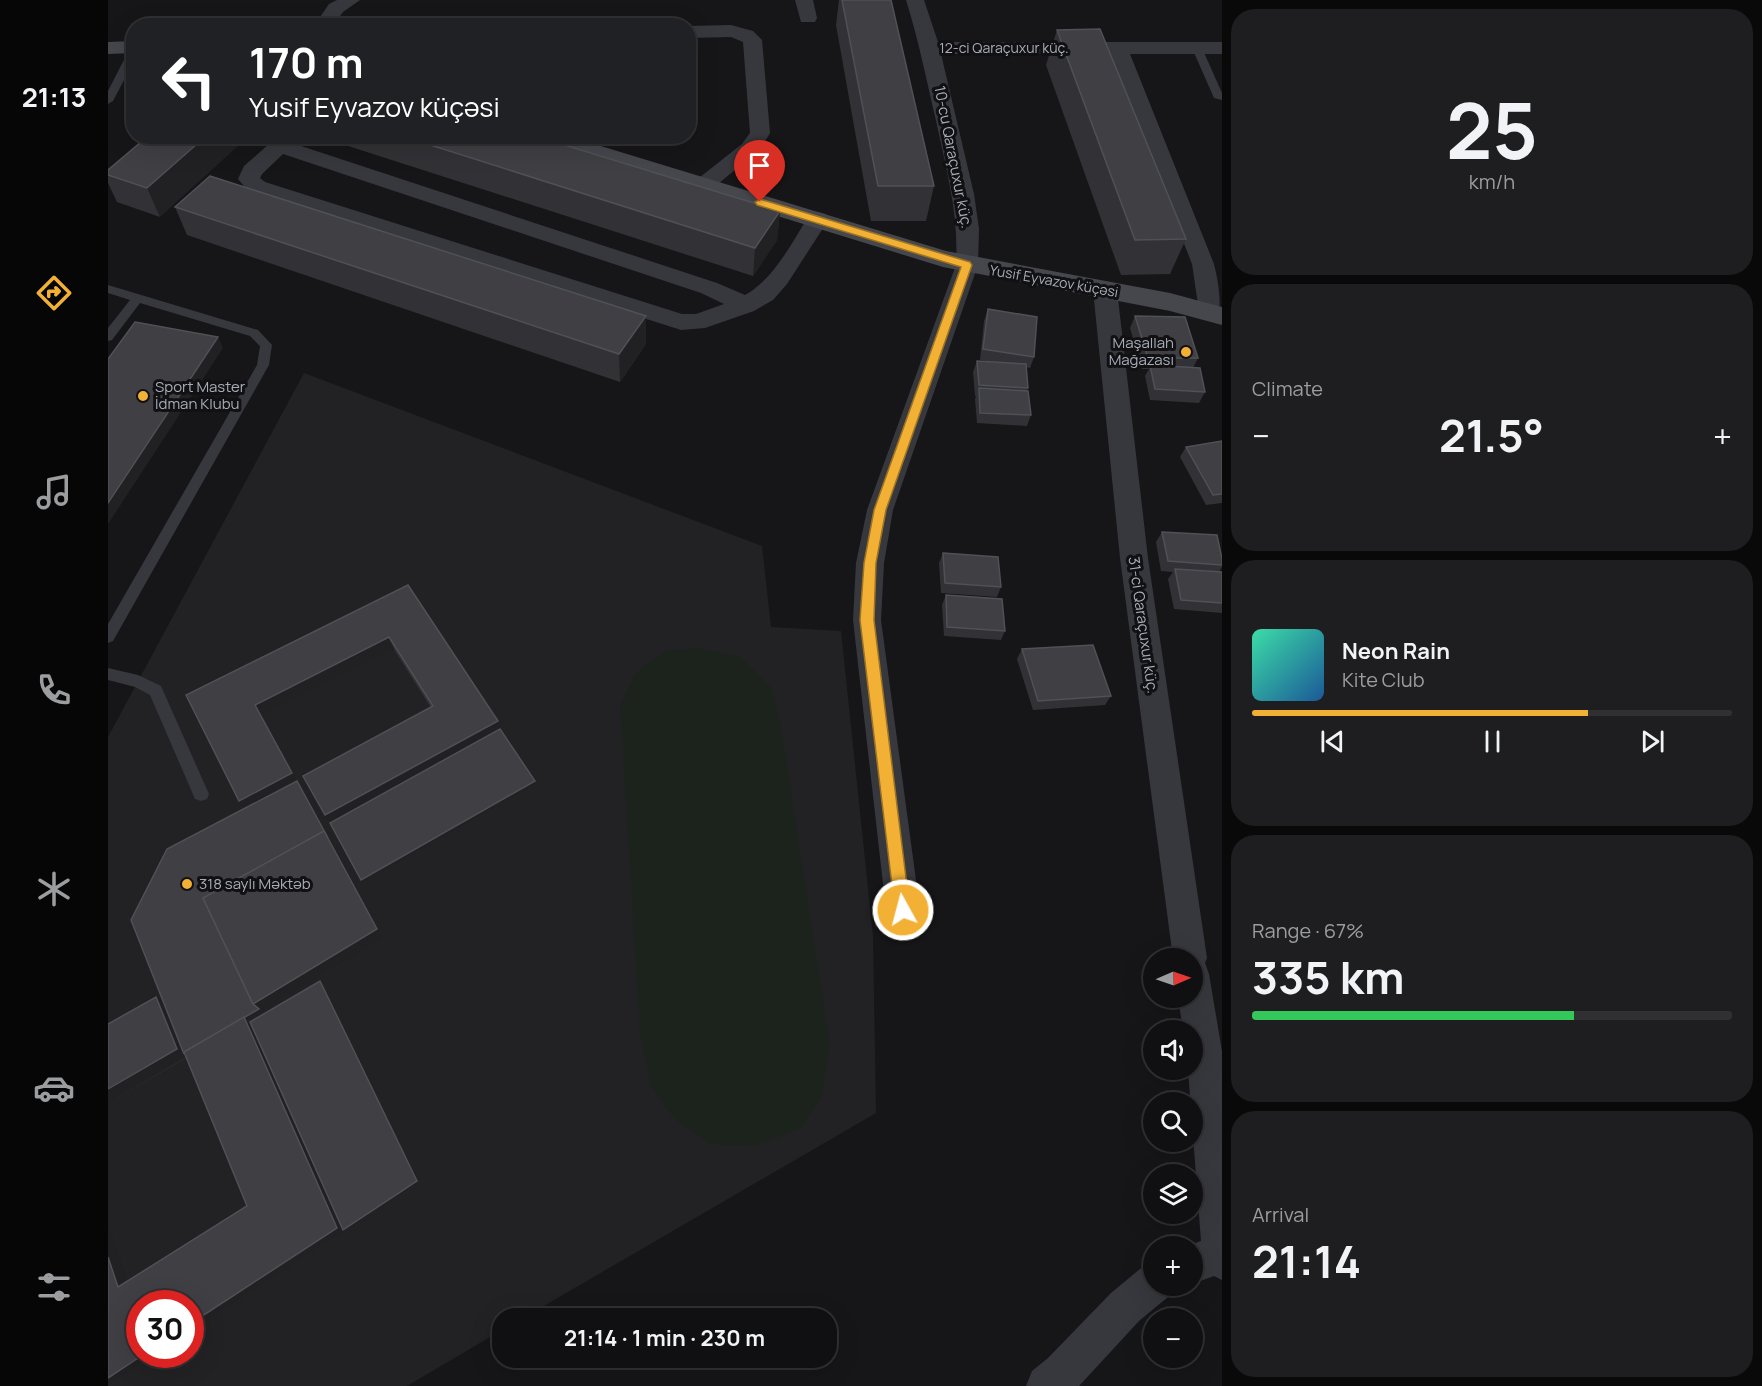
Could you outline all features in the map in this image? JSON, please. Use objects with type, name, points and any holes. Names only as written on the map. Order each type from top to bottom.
[{"type":"street","points":[[329,18],[336,8],[351,0]]},
{"type":"street","name":"10-cu Qaraçuxur küç.","points":[[903,910],[867,620],[870,563],[880,510],[967,265],[969,220],[930,48],[915,0]]},
{"type":"street","points":[[696,32],[739,32],[747,34],[752,40],[760,133],[756,143],[720,168],[703,186]]},
{"type":"street","points":[[108,48],[126,49]]},
{"type":"street","name":"12-ci Qaraçuxur küç.","points":[[930,48],[1222,48]]},
{"type":"street","points":[[1118,49],[1203,264],[1216,314]]},
{"type":"street","points":[[282,144],[252,171],[249,179],[257,187],[681,322],[697,322],[746,305],[765,294],[779,279],[818,219]]},
{"type":"street","points":[[294,144],[710,288],[746,305]]},
{"type":"street","name":"Yusif Eyvazov küçəsi","points":[[568,144],[967,265],[1105,290],[1216,314]]},
{"type":"street","name":"31-ci Qaraçuxur küç.","points":[[1105,290],[1134,558],[1189,948]]},
{"type":"street","points":[[1197,1008],[1206,1064],[1214,1258]]},
{"type":"street","points":[[1047,1386],[1063,1373],[1125,1307],[1143,1292]]},
{"type":"lane","points":[[1197,48],[1219,98]]},
{"type":"lane","points":[[108,101],[126,65]]},
{"type":"lane","points":[[108,290],[254,333],[266,345],[264,365],[108,638]]},
{"type":"lane","points":[[108,337],[137,298]]},
{"type":"lane","points":[[108,674],[138,681],[156,691],[201,794]]},
{"type":"shaded area","points":[[304,373],[762,546],[771,627],[841,631],[873,936],[876,1113],[540,1308],[492,1308],[492,1336],[407,1386],[108,1386],[108,737]]},
{"type":"shaded area","points":[[701,648],[741,657],[770,686],[780,720],[830,1046],[822,1095],[801,1128],[754,1146],[709,1144],[674,1118],[651,1085],[640,1035],[620,705],[635,674],[664,651]]},
{"type":"building","points":[[842,0],[891,0],[934,186],[878,186]]},
{"type":"building","points":[[1100,29],[1186,239],[1135,240],[1057,30]]},
{"type":"building","points":[[139,144],[197,144],[147,188],[108,175],[108,170]]},
{"type":"building","points":[[427,144],[561,144],[780,211],[755,248]]},
{"type":"building","points":[[210,176],[646,316],[619,354],[175,207]]},
{"type":"building","points":[[988,309],[1037,317],[1034,357],[983,349]]},
{"type":"building","points":[[1135,316],[1185,317],[1198,358],[1148,358]]},
{"type":"building","points":[[135,322],[218,337],[108,503],[108,359]]},
{"type":"building","points":[[977,361],[1026,364],[1028,388],[979,385]]},
{"type":"building","points":[[1150,365],[1200,368],[1205,392],[1155,389]]},
{"type":"building","points":[[979,388],[1028,391],[1031,415],[980,413]]},
{"type":"building","points":[[1222,441],[1222,494],[1213,495],[1186,447]]},
{"type":"building","points":[[1162,532],[1217,535],[1222,565],[1168,561]]},
{"type":"building","points":[[943,553],[998,557],[1001,587],[945,583]]},
{"type":"building","points":[[1175,569],[1222,572],[1222,603],[1181,600]]},
{"type":"building","points":[[408,585],[498,721],[325,815],[303,776],[433,706],[389,637],[255,705],[292,773],[239,801],[186,695]]},
{"type":"building","points":[[946,595],[1002,599],[1005,631],[947,627]]},
{"type":"building","points":[[1093,645],[1111,696],[1038,701],[1022,649]]},
{"type":"building","points":[[500,729],[535,781],[361,880],[330,823]]},
{"type":"building","points":[[297,781],[328,838],[324,831],[203,898],[253,1004],[259,1009],[184,1054],[131,920],[167,849]]},
{"type":"building","points":[[324,831],[377,929],[253,1004],[203,898]]},
{"type":"building","points":[[320,981],[417,1181],[343,1230],[250,1022]]},
{"type":"building","points":[[156,997],[177,1049],[108,1089],[108,1024]]},
{"type":"building","points":[[244,1017],[337,1228],[204,1315],[204,1290],[126,1290],[126,1366],[108,1378],[108,1257],[118,1287],[247,1206],[184,1052]]},
{"type":"place","name":"Maşallah Mağazası","points":[[1186,352]]},
{"type":"place","name":"Sport Master İdman Klubu","points":[[143,396]]},
{"type":"place","name":"318 saylı Məktəb","points":[[187,884]]},
{"type":"route","points":[[760,202],[918,252],[967,265],[880,510],[870,563],[867,620],[903,910]]}]
